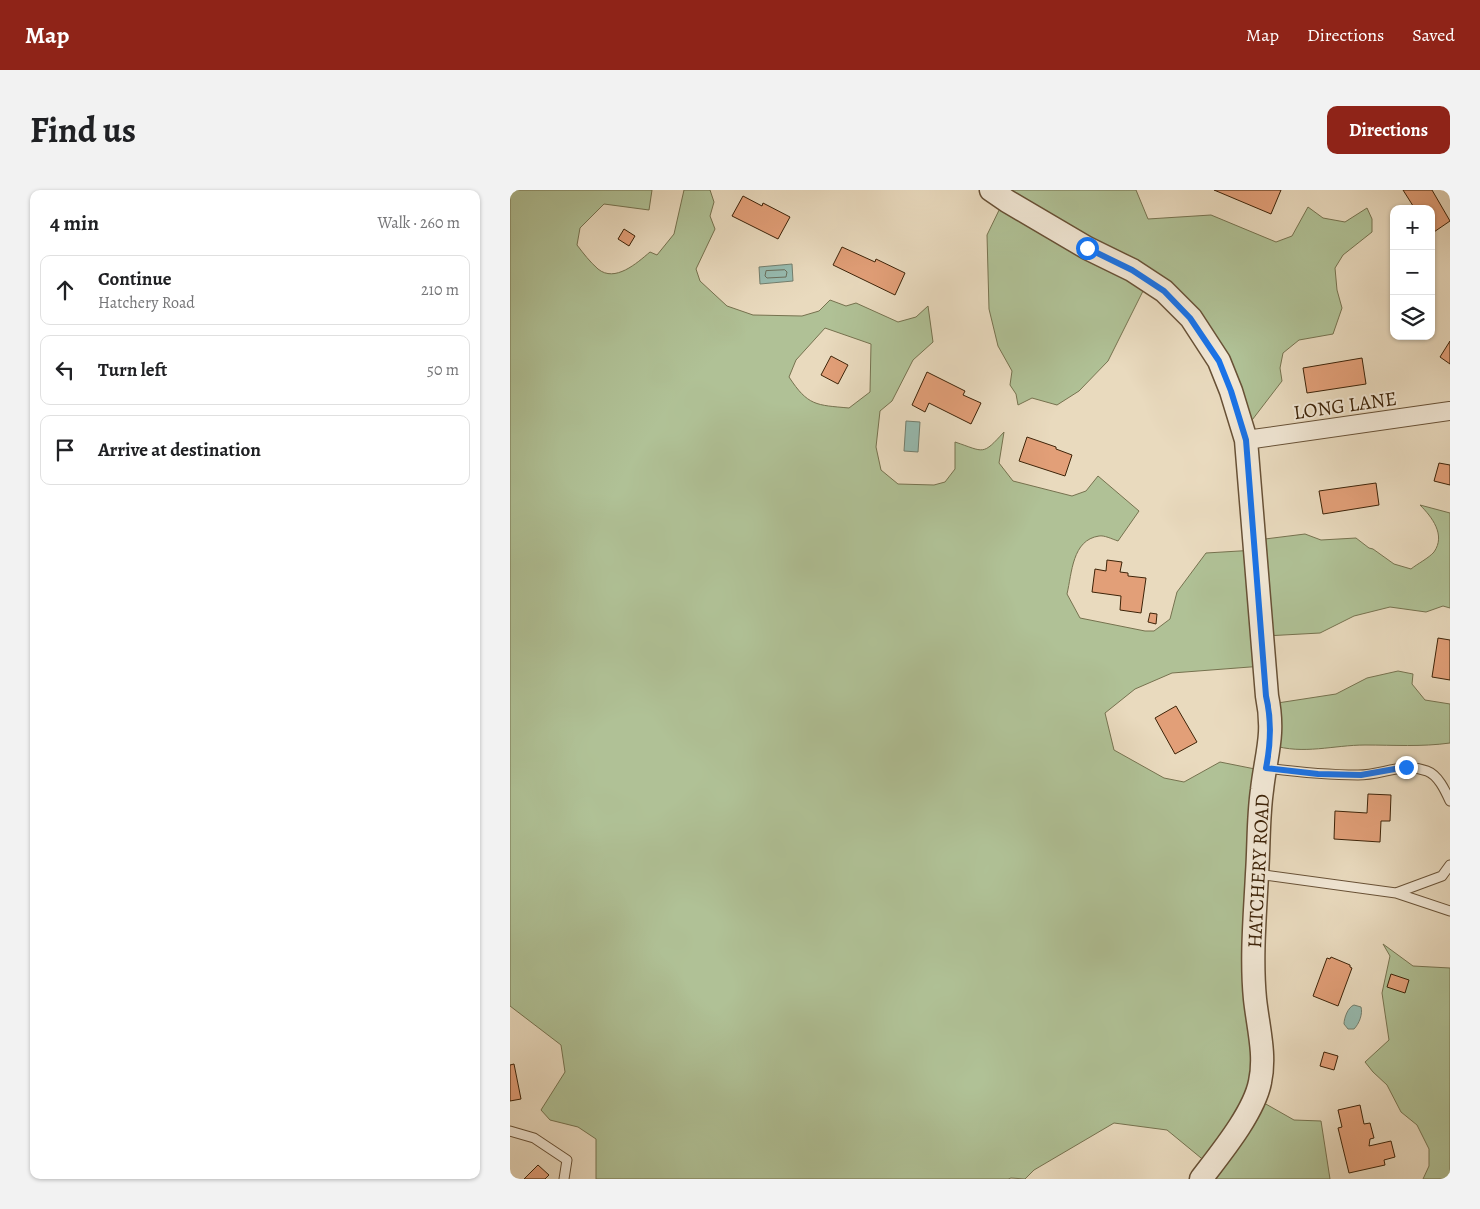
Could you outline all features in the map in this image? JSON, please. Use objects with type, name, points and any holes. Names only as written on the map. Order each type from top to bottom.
[{"type":"street","name":"HATCHERY ROAD","points":[[991,190],[1087,248],[1132,270],[1164,291],[1190,318],[1219,361],[1234,400],[1246,440],[1266,696],[1271,725],[1270,747],[1262,790],[1254,960],[1255,999],[1261,1036],[1260,1083],[1232,1138],[1201,1179]]},
{"type":"street","name":"LONG LANE","points":[[1246,440],[1450,412]]},
{"type":"lane","points":[[1266,768],[1318,774],[1361,775],[1406,767],[1429,772],[1443,786],[1450,801]]},
{"type":"lane","points":[[1396,893],[1442,876],[1450,865]]},
{"type":"lane","points":[[1257,874],[1396,893],[1450,911]]},
{"type":"lane","points":[[510,1130],[534,1138],[567,1160],[564,1179]]},
{"type":"green space","points":[[510,190],[652,190],[649,210],[604,204],[580,228],[577,245],[598,269],[611,274],[625,270],[650,252],[657,255],[674,234],[684,190],[710,190],[714,202],[710,216],[715,229],[696,269],[700,281],[727,306],[753,315],[802,316],[819,311],[830,300],[846,306],[856,303],[898,322],[916,317],[928,306],[933,342],[913,360],[892,401],[880,411],[876,447],[881,470],[898,484],[934,485],[945,482],[955,469],[955,442],[982,450],[991,445],[1004,432],[999,463],[1013,481],[1072,496],[1086,491],[1098,476],[1139,511],[1118,541],[1099,536],[1083,544],[1078,551],[1072,567],[1067,594],[1080,618],[1145,631],[1154,631],[1170,619],[1177,592],[1206,553],[1256,550],[1257,540],[1305,534],[1321,540],[1356,538],[1394,564],[1411,569],[1434,552],[1439,539],[1433,521],[1420,505],[1450,513],[1450,608],[1443,606],[1426,612],[1390,607],[1354,616],[1320,633],[1265,636],[1263,666],[1172,673],[1135,689],[1105,713],[1114,750],[1164,778],[1184,782],[1220,762],[1260,770],[1257,1099],[1294,1120],[1321,1121],[1330,1179],[1205,1179],[1212,1167],[1167,1130],[1114,1123],[1034,1170],[1025,1179],[596,1179],[596,1139],[578,1127],[550,1120],[541,1110],[565,1072],[561,1045],[510,1006]],"holes":[[[825,328],[871,344],[870,392],[849,408],[821,405],[808,399],[789,377],[796,360]]]},
{"type":"green space","points":[[1003,190],[1136,190],[1148,219],[1211,215],[1276,242],[1292,236],[1308,207],[1323,218],[1345,222],[1367,208],[1372,219],[1372,232],[1343,255],[1335,268],[1337,290],[1342,308],[1333,334],[1299,340],[1283,353],[1280,368],[1282,381],[1249,424],[1233,389],[1148,281],[1108,361],[1079,391],[1057,405],[1032,398],[1018,405],[1016,394],[1010,385],[1012,371],[998,346],[989,309],[987,235],[1002,204]]},
{"type":"green space","points":[[1398,671],[1413,674],[1412,684],[1425,700],[1450,704],[1450,743],[1353,745],[1307,749],[1284,748],[1272,745],[1271,704],[1336,694],[1367,678]]},
{"type":"green space","points":[[1383,944],[1413,966],[1450,968],[1450,1179],[1423,1179],[1429,1166],[1429,1149],[1417,1125],[1401,1112],[1387,1085],[1365,1062],[1389,1040],[1382,993],[1390,956]]},
{"type":"water","points":[[792,264],[793,281],[760,284],[759,267]]},
{"type":"water","points":[[906,421],[920,422],[918,452],[904,451]]},
{"type":"water","points":[[1354,1005],[1361,1007],[1361,1016],[1354,1029],[1348,1029],[1344,1024],[1345,1019],[1348,1010]]},
{"type":"building","points":[[1214,190],[1281,190],[1271,214]]},
{"type":"building","points":[[1403,190],[1432,190],[1450,221],[1435,231],[1435,205],[1412,205]]},
{"type":"building","points":[[743,196],[762,206],[763,203],[790,217],[778,239],[732,216]]},
{"type":"building","points":[[624,229],[635,236],[629,246],[618,239]]},
{"type":"building","points":[[842,247],[875,262],[876,259],[905,273],[895,295],[833,265]]},
{"type":"building","points":[[1450,341],[1450,364],[1440,357]]},
{"type":"building","points":[[831,356],[848,365],[838,384],[821,375]]},
{"type":"building","points":[[1362,358],[1366,384],[1307,393],[1303,368]]},
{"type":"building","points":[[927,372],[965,391],[963,395],[981,403],[971,424],[929,403],[925,412],[912,405]]},
{"type":"building","points":[[1027,437],[1072,455],[1065,476],[1019,461]]},
{"type":"building","points":[[1439,463],[1450,465],[1450,485],[1434,481]]},
{"type":"building","points":[[1376,483],[1379,505],[1323,514],[1319,491]]},
{"type":"building","points":[[1107,560],[1122,562],[1120,572],[1128,573],[1128,576],[1146,578],[1141,613],[1120,610],[1121,596],[1092,592],[1095,569],[1106,571]]},
{"type":"building","points":[[1150,613],[1157,614],[1156,624],[1148,622]]},
{"type":"building","points":[[1438,638],[1450,640],[1450,680],[1432,677]]},
{"type":"building","points":[[1176,706],[1197,742],[1175,754],[1155,718]]},
{"type":"building","points":[[1368,794],[1391,795],[1390,821],[1381,821],[1380,842],[1334,839],[1335,811],[1367,813]]},
{"type":"building","points":[[1331,957],[1350,965],[1352,968],[1338,1006],[1313,996],[1327,958],[1330,959]]},
{"type":"building","points":[[1391,974],[1409,980],[1405,993],[1387,987]]},
{"type":"building","points":[[1324,1052],[1338,1056],[1334,1070],[1320,1066]]},
{"type":"building","points":[[514,1064],[521,1099],[510,1101],[510,1065]]},
{"type":"building","points":[[1360,1105],[1364,1124],[1370,1123],[1374,1138],[1370,1139],[1369,1146],[1391,1141],[1395,1157],[1384,1160],[1385,1165],[1349,1173],[1338,1128],[1342,1127],[1338,1110]]},
{"type":"building","points":[[538,1165],[549,1175],[545,1179],[524,1179]]},
{"type":"route","points":[[1087,248],[1132,270],[1164,291],[1190,318],[1219,361],[1237,408],[1246,440],[1266,696],[1271,725],[1270,747],[1266,768],[1318,774],[1361,775],[1406,767]]}]
